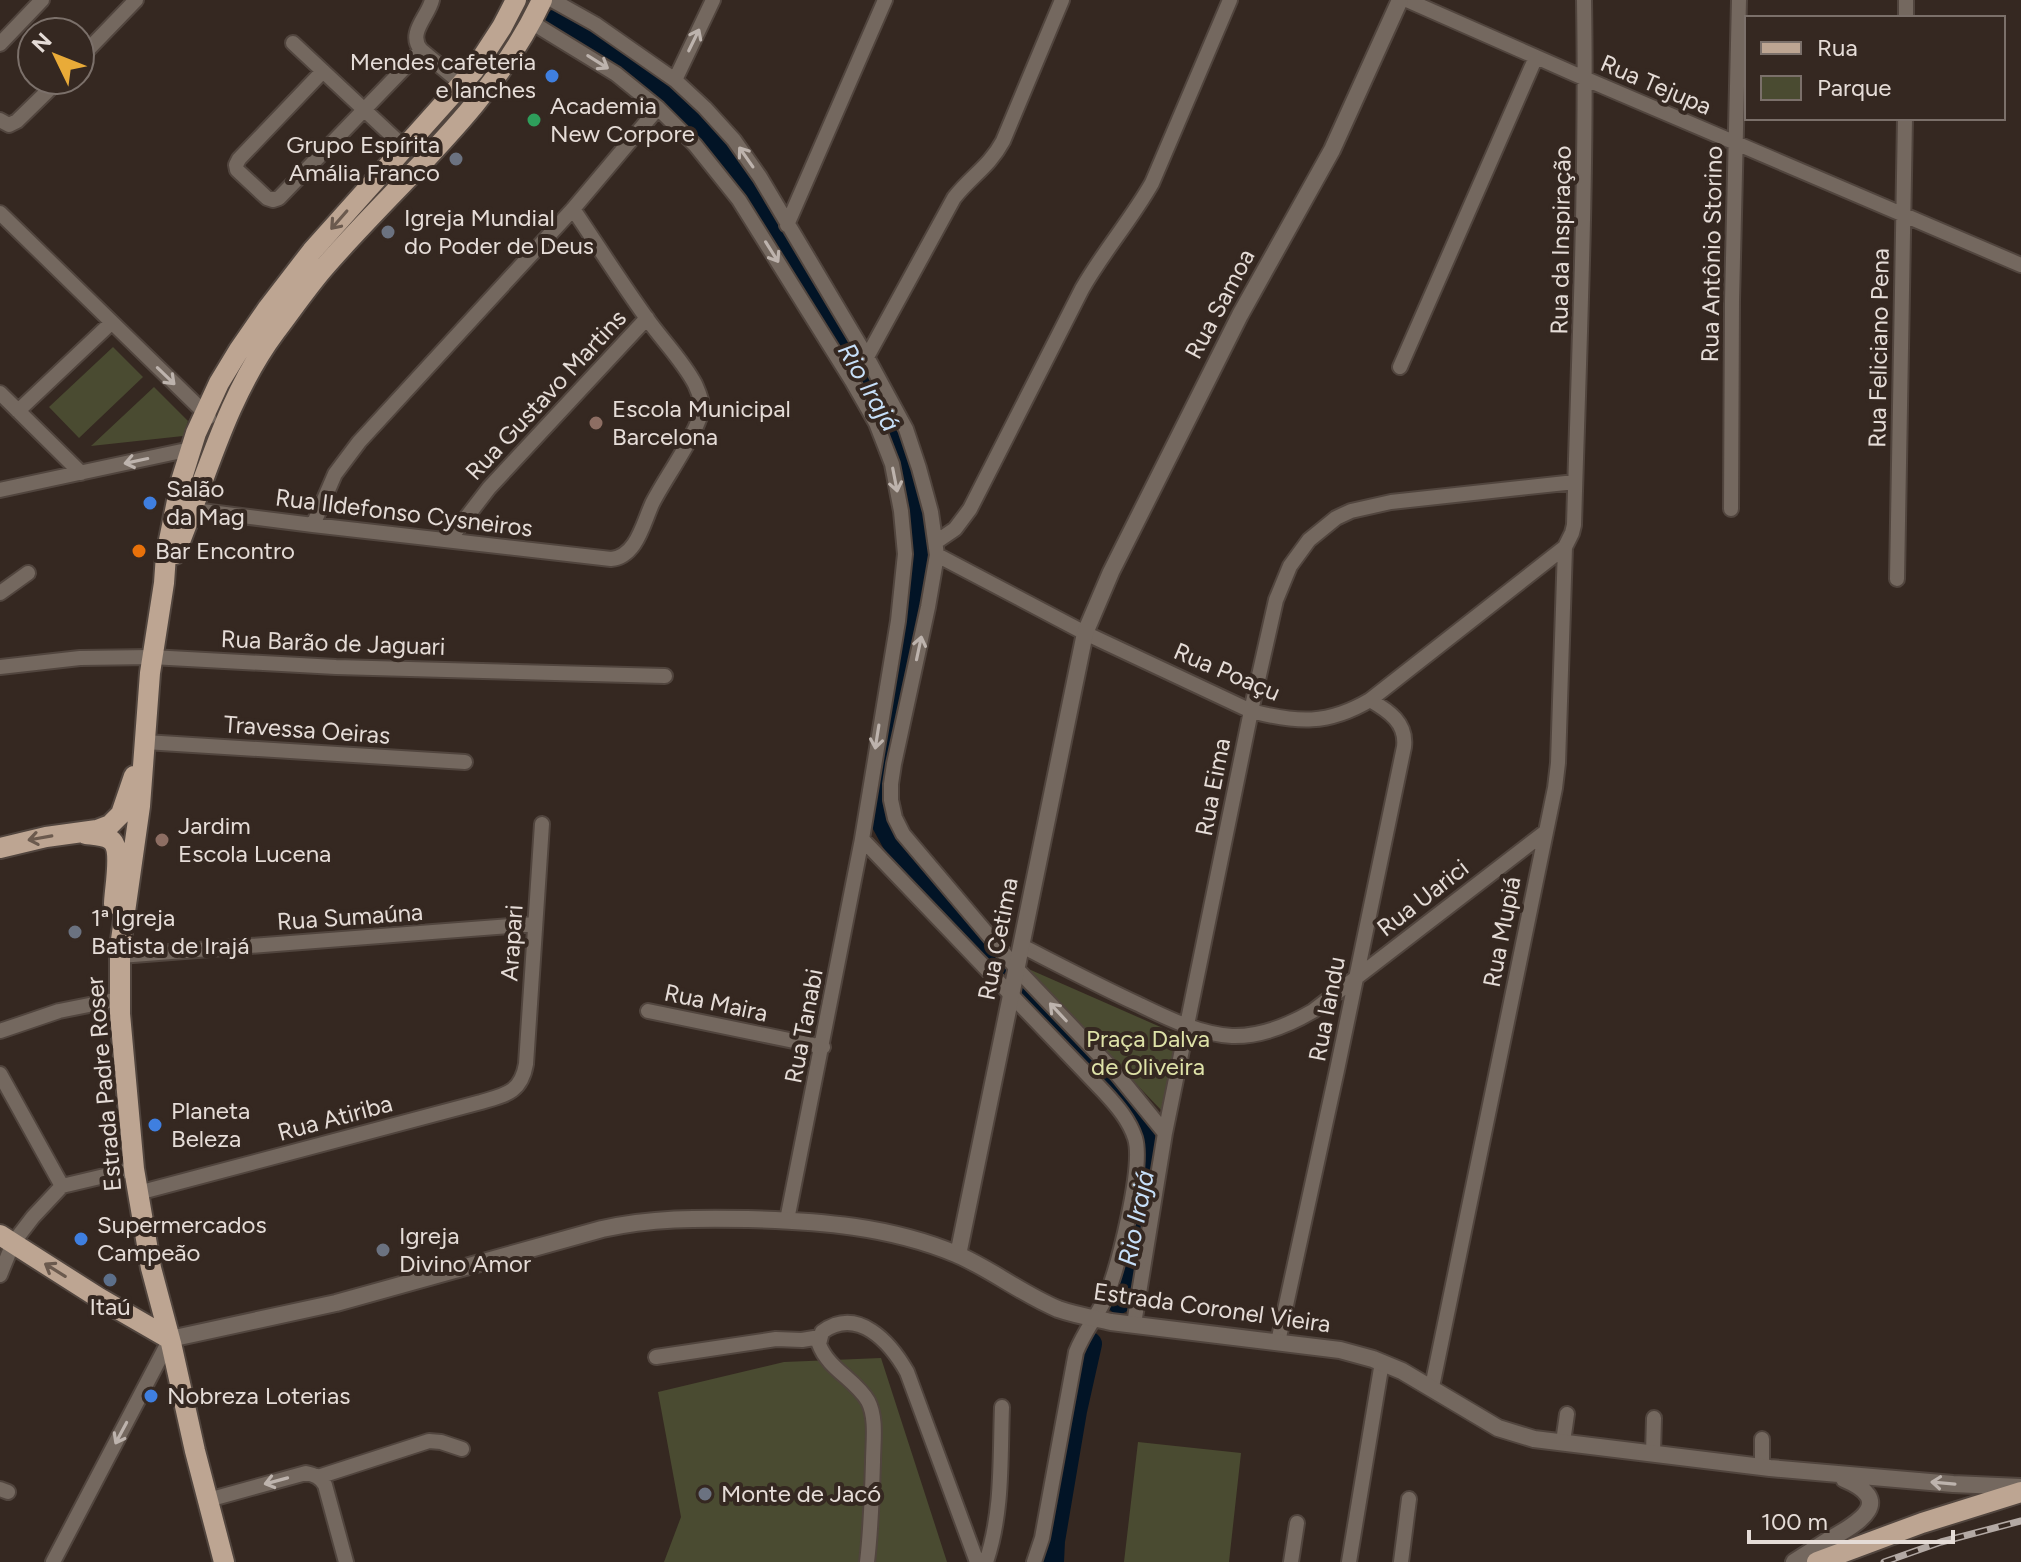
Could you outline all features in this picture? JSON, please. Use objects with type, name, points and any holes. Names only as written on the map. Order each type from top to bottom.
[{"type":"main road","name":"Estrada Padre Roser","points":[[224,1562],[151,1268],[134,1169],[119,999],[120,952],[140,806],[151,657],[166,555],[191,449],[204,413],[239,350],[312,251],[462,84],[488,49],[516,0]]},
{"type":"main road","name":"Estrada Padre Roser","points":[[164,583],[237,395],[273,334],[322,270],[456,128],[505,65],[542,0]]},
{"type":"main road","points":[[0,848],[110,825],[121,814],[145,744]]},
{"type":"main road","points":[[82,833],[104,837],[116,846],[114,914],[120,952]]},
{"type":"main road","points":[[6,1239],[170,1339]]},
{"type":"main road","points":[[1817,1562],[2021,1490]]},
{"type":"street","points":[[0,44],[42,0]]},
{"type":"street","points":[[96,41],[136,0]]},
{"type":"street","points":[[432,0],[415,38],[416,45],[462,84]]},
{"type":"street","points":[[552,0],[595,24],[675,80],[734,140],[760,177],[906,429],[923,483],[936,549],[928,607],[894,764],[891,800],[895,818],[903,834],[1017,969],[1117,1074],[1165,1133]]},
{"type":"street","points":[[675,80],[713,0]]},
{"type":"street","points":[[787,225],[885,0]]},
{"type":"street","points":[[867,357],[954,198],[966,182],[994,157],[1003,141],[1062,0]]},
{"type":"street","points":[[936,549],[970,509],[1082,289],[1144,198],[1230,0]]},
{"type":"street","name":"Rua Samoa","points":[[1085,633],[1111,572],[1240,315],[1332,150],[1400,0]]},
{"type":"street","name":"Rua Tejupa","points":[[1407,0],[2021,265]]},
{"type":"street","name":"Rua da Inspiração","points":[[1575,482],[1584,245],[1584,0]]},
{"type":"street","name":"Rua Antônio Storino","points":[[1731,509],[1739,0]]},
{"type":"street","name":"Rua Tanabi","points":[[531,22],[616,74],[658,108],[695,145],[739,200],[858,391],[876,423],[892,464],[905,554],[902,588],[862,839],[787,1220]]},
{"type":"street","points":[[293,43],[404,147]]},
{"type":"street","points":[[323,71],[236,165],[237,170],[267,198],[279,198],[421,50]]},
{"type":"street","points":[[1400,367],[1536,57]]},
{"type":"street","points":[[3,122],[9,125],[25,115],[43,96]]},
{"type":"street","points":[[313,525],[335,474],[359,442],[573,209],[658,108]]},
{"type":"street","name":"Rua Feliciano Pena","points":[[1897,579],[1905,120]]},
{"type":"street","points":[[573,209],[647,318]]},
{"type":"street","points":[[0,213],[222,430]]},
{"type":"street","name":"Rua Gustavo Martins","points":[[449,540],[489,488],[647,318]]},
{"type":"street","name":"Rua Ildefonso Cysneiros","points":[[194,510],[611,559],[621,557],[632,547],[699,419],[702,407],[691,378],[647,318]]},
{"type":"street","points":[[18,411],[111,323]]},
{"type":"street","points":[[0,393],[81,473]]},
{"type":"street","points":[[0,490],[191,449]]},
{"type":"street","name":"Rua Mupiá","points":[[1432,1387],[1555,788],[1565,547],[1574,525],[1575,482]]},
{"type":"street","name":"Rua Eima","points":[[1134,1324],[1165,1133],[1251,711],[1276,600],[1290,566],[1309,540],[1336,518],[1351,511],[1391,502],[1575,482]]},
{"type":"street","name":"Rua Poaçu","points":[[936,549],[1085,633],[1251,711],[1278,718],[1319,720],[1347,713],[1370,700],[1565,547]]},
{"type":"street","points":[[0,593],[28,573]]},
{"type":"street","name":"Rua Cetima","points":[[958,1255],[1085,633]]},
{"type":"street","name":"Rua Barão de Jaguari","points":[[0,667],[80,658],[151,657],[336,667],[665,676]]},
{"type":"street","name":"Rua Iandu","points":[[1278,1342],[1405,738],[1394,717],[1370,700]]},
{"type":"street","name":"Travessa Oeiras","points":[[145,744],[465,762]]},
{"type":"street","name":"Arapari","points":[[526,1064],[542,824]]},
{"type":"street","name":"Rua Uarici","points":[[1022,946],[1188,1026],[1231,1036],[1269,1031],[1313,1011],[1544,833]]},
{"type":"street","points":[[862,839],[1119,1108],[1135,1138],[1137,1172],[1118,1256],[1105,1299],[1076,1352],[1042,1538],[1034,1562]]},
{"type":"street","name":"Rua Sumaúna","points":[[120,952],[535,924]]},
{"type":"street","points":[[0,1031],[59,1011],[119,999]]},
{"type":"street","name":"Rua Maira","points":[[648,1011],[823,1047]]},
{"type":"street","name":"Rua Atiriba","points":[[138,1193],[499,1097],[515,1089],[524,1076],[526,1064]]},
{"type":"street","points":[[0,1074],[62,1186]]},
{"type":"street","points":[[0,1275],[6,1239],[33,1217],[62,1186],[134,1169]]},
{"type":"street","name":"Estrada Coronel Vieira","points":[[170,1339],[336,1303],[630,1223],[686,1218],[834,1223],[873,1229],[958,1255],[1043,1302],[1094,1318],[1340,1350],[1382,1362],[1432,1387],[1481,1418],[1534,1439],[1762,1467],[2021,1490]]},
{"type":"street","points":[[867,1562],[873,1493],[871,1408],[861,1392],[826,1358],[819,1344],[822,1332],[849,1322],[863,1325],[886,1342],[901,1360],[977,1562]]},
{"type":"street","points":[[656,1357],[776,1339],[820,1337]]},
{"type":"street","points":[[53,1562],[170,1339]]},
{"type":"street","points":[[1349,1562],[1382,1362]]},
{"type":"street","points":[[986,1562],[998,1507],[1002,1407]]},
{"type":"street","points":[[1563,1442],[1567,1414]]},
{"type":"street","points":[[1653,1453],[1654,1418]]},
{"type":"street","points":[[1762,1439],[1762,1467]]},
{"type":"street","points":[[318,1477],[429,1441],[462,1449]]},
{"type":"street","points":[[208,1500],[306,1473],[318,1477],[325,1485],[346,1562]]},
{"type":"street","name":"Estrada Coronel Vieira","points":[[1794,1562],[1854,1525],[1867,1513],[1869,1498],[1865,1491],[1827,1473]]},
{"type":"street","points":[[1401,1562],[1409,1499]]},
{"type":"street","points":[[1291,1562],[1297,1523]]},
{"type":"green space","points":[[113,347],[143,377],[79,438],[49,407]]},
{"type":"green space","points":[[154,387],[188,421],[183,436],[91,446]]},
{"type":"green space","name":"Praça Dalva de Oliveira","points":[[1024,967],[1181,1036],[1163,1112]]},
{"type":"green space","points":[[881,1358],[947,1562],[664,1562],[681,1517],[658,1392],[784,1362]]},
{"type":"green space","points":[[1138,1442],[1241,1453],[1229,1562],[1124,1562]]},
{"type":"waterway","name":"Rio Irajá","points":[[557,21],[639,73],[689,114],[718,146],[760,205],[898,432],[915,489],[921,554],[878,791],[880,817],[897,848],[924,883],[996,965]]},
{"type":"waterway","name":"Rio Irajá","points":[[1019,989],[1129,1106],[1142,1132],[1148,1162],[1119,1302]]},
{"type":"waterway","name":"Rio Irajá","points":[[1052,1562],[1075,1411],[1090,1344]]},
{"type":"railway","points":[[1884,1562],[1941,1542],[2021,1521]]},
{"type":"place","name":"Mendes cafeteria e lanches","points":[[552,76]]},
{"type":"place","name":"Academia New Corpore","points":[[534,120]]},
{"type":"place","name":"Grupo Espírita Amália Franco","points":[[456,159]]},
{"type":"place","name":"Igreja Mundial do Poder de Deus","points":[[388,232]]},
{"type":"place","name":"Escola Municipal Barcelona","points":[[596,423]]},
{"type":"place","name":"Salão da Mag","points":[[150,503]]},
{"type":"place","name":"Bar Encontro","points":[[139,551]]},
{"type":"place","name":"Jardim Escola Lucena","points":[[162,840]]},
{"type":"place","name":"1ª Igreja Batista de Irajá","points":[[75,932]]},
{"type":"place","name":"Planeta Beleza","points":[[155,1125]]},
{"type":"place","name":"Supermercados Campeão","points":[[81,1239]]},
{"type":"place","name":"Igreja Divino Amor","points":[[383,1250]]},
{"type":"place","name":"Itaú","points":[[110,1280]]},
{"type":"place","name":"Nobreza Loterias","points":[[151,1396]]},
{"type":"place","name":"Monte de Jacó","points":[[705,1494]]}]
